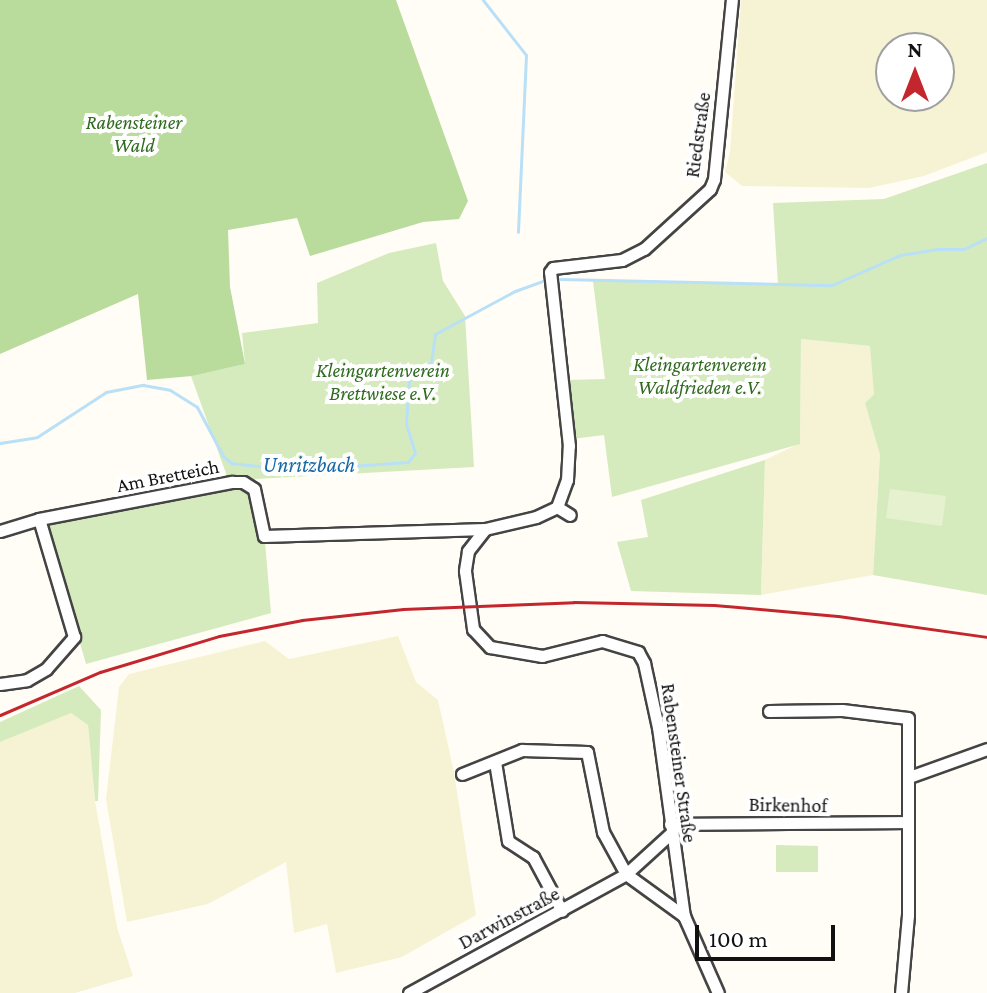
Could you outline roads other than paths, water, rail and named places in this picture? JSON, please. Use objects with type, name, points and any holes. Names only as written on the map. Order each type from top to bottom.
[{"type":"street","name":"Riedstraße","points":[[557,507],[567,480],[569,446],[550,286],[553,268],[622,260],[644,249],[710,189],[714,179],[732,0]]},
{"type":"street","name":"Am Bretteich","points":[[0,531],[39,519],[243,482],[254,489],[264,536],[485,529]]},
{"type":"street","points":[[485,529],[536,517],[557,507],[570,515]]},
{"type":"street","points":[[0,684],[27,680],[46,669],[74,637],[39,519]]},
{"type":"street","name":"Rabensteiner Straße","points":[[485,529],[468,551],[465,571],[473,629],[490,647],[542,656],[602,641],[638,652],[650,685],[658,727],[684,916],[718,993]]},
{"type":"street","points":[[769,711],[842,710],[908,718],[908,915],[901,993]]},
{"type":"street","points":[[909,777],[987,749]]},
{"type":"street","points":[[462,774],[522,750],[587,752],[603,832],[626,874],[684,916]]},
{"type":"street","points":[[495,762],[508,841],[533,857],[562,911]]},
{"type":"street","name":"Birkenhof","points":[[670,829],[906,822]]},
{"type":"street","name":"Darwinstraße","points":[[409,993],[626,874],[670,829]]},
{"type":"waterway","points":[[483,0],[526,55],[518,232]]},
{"type":"waterway","name":"Unritzbach","points":[[560,279],[832,285],[900,255],[938,249],[964,249],[987,238]]},
{"type":"waterway","name":"Unritzbach","points":[[0,443],[37,437],[106,392],[143,385],[170,390],[197,407],[223,456],[231,463],[293,470],[408,462],[415,453],[406,423],[409,380],[431,363],[435,334],[515,291],[542,281]]},
{"type":"railway","points":[[0,715],[100,672],[219,636],[302,620],[403,609],[574,602],[714,605],[838,616],[987,637]]},
{"type":"park label","name":"Rabensteiner Wald","points":[[134,134]]},
{"type":"park label","name":"Kleingartenverein Waldfrieden e.V.","points":[[700,376]]},
{"type":"park label","name":"Kleingartenverein Brettwiese e.V.","points":[[383,382]]}]
